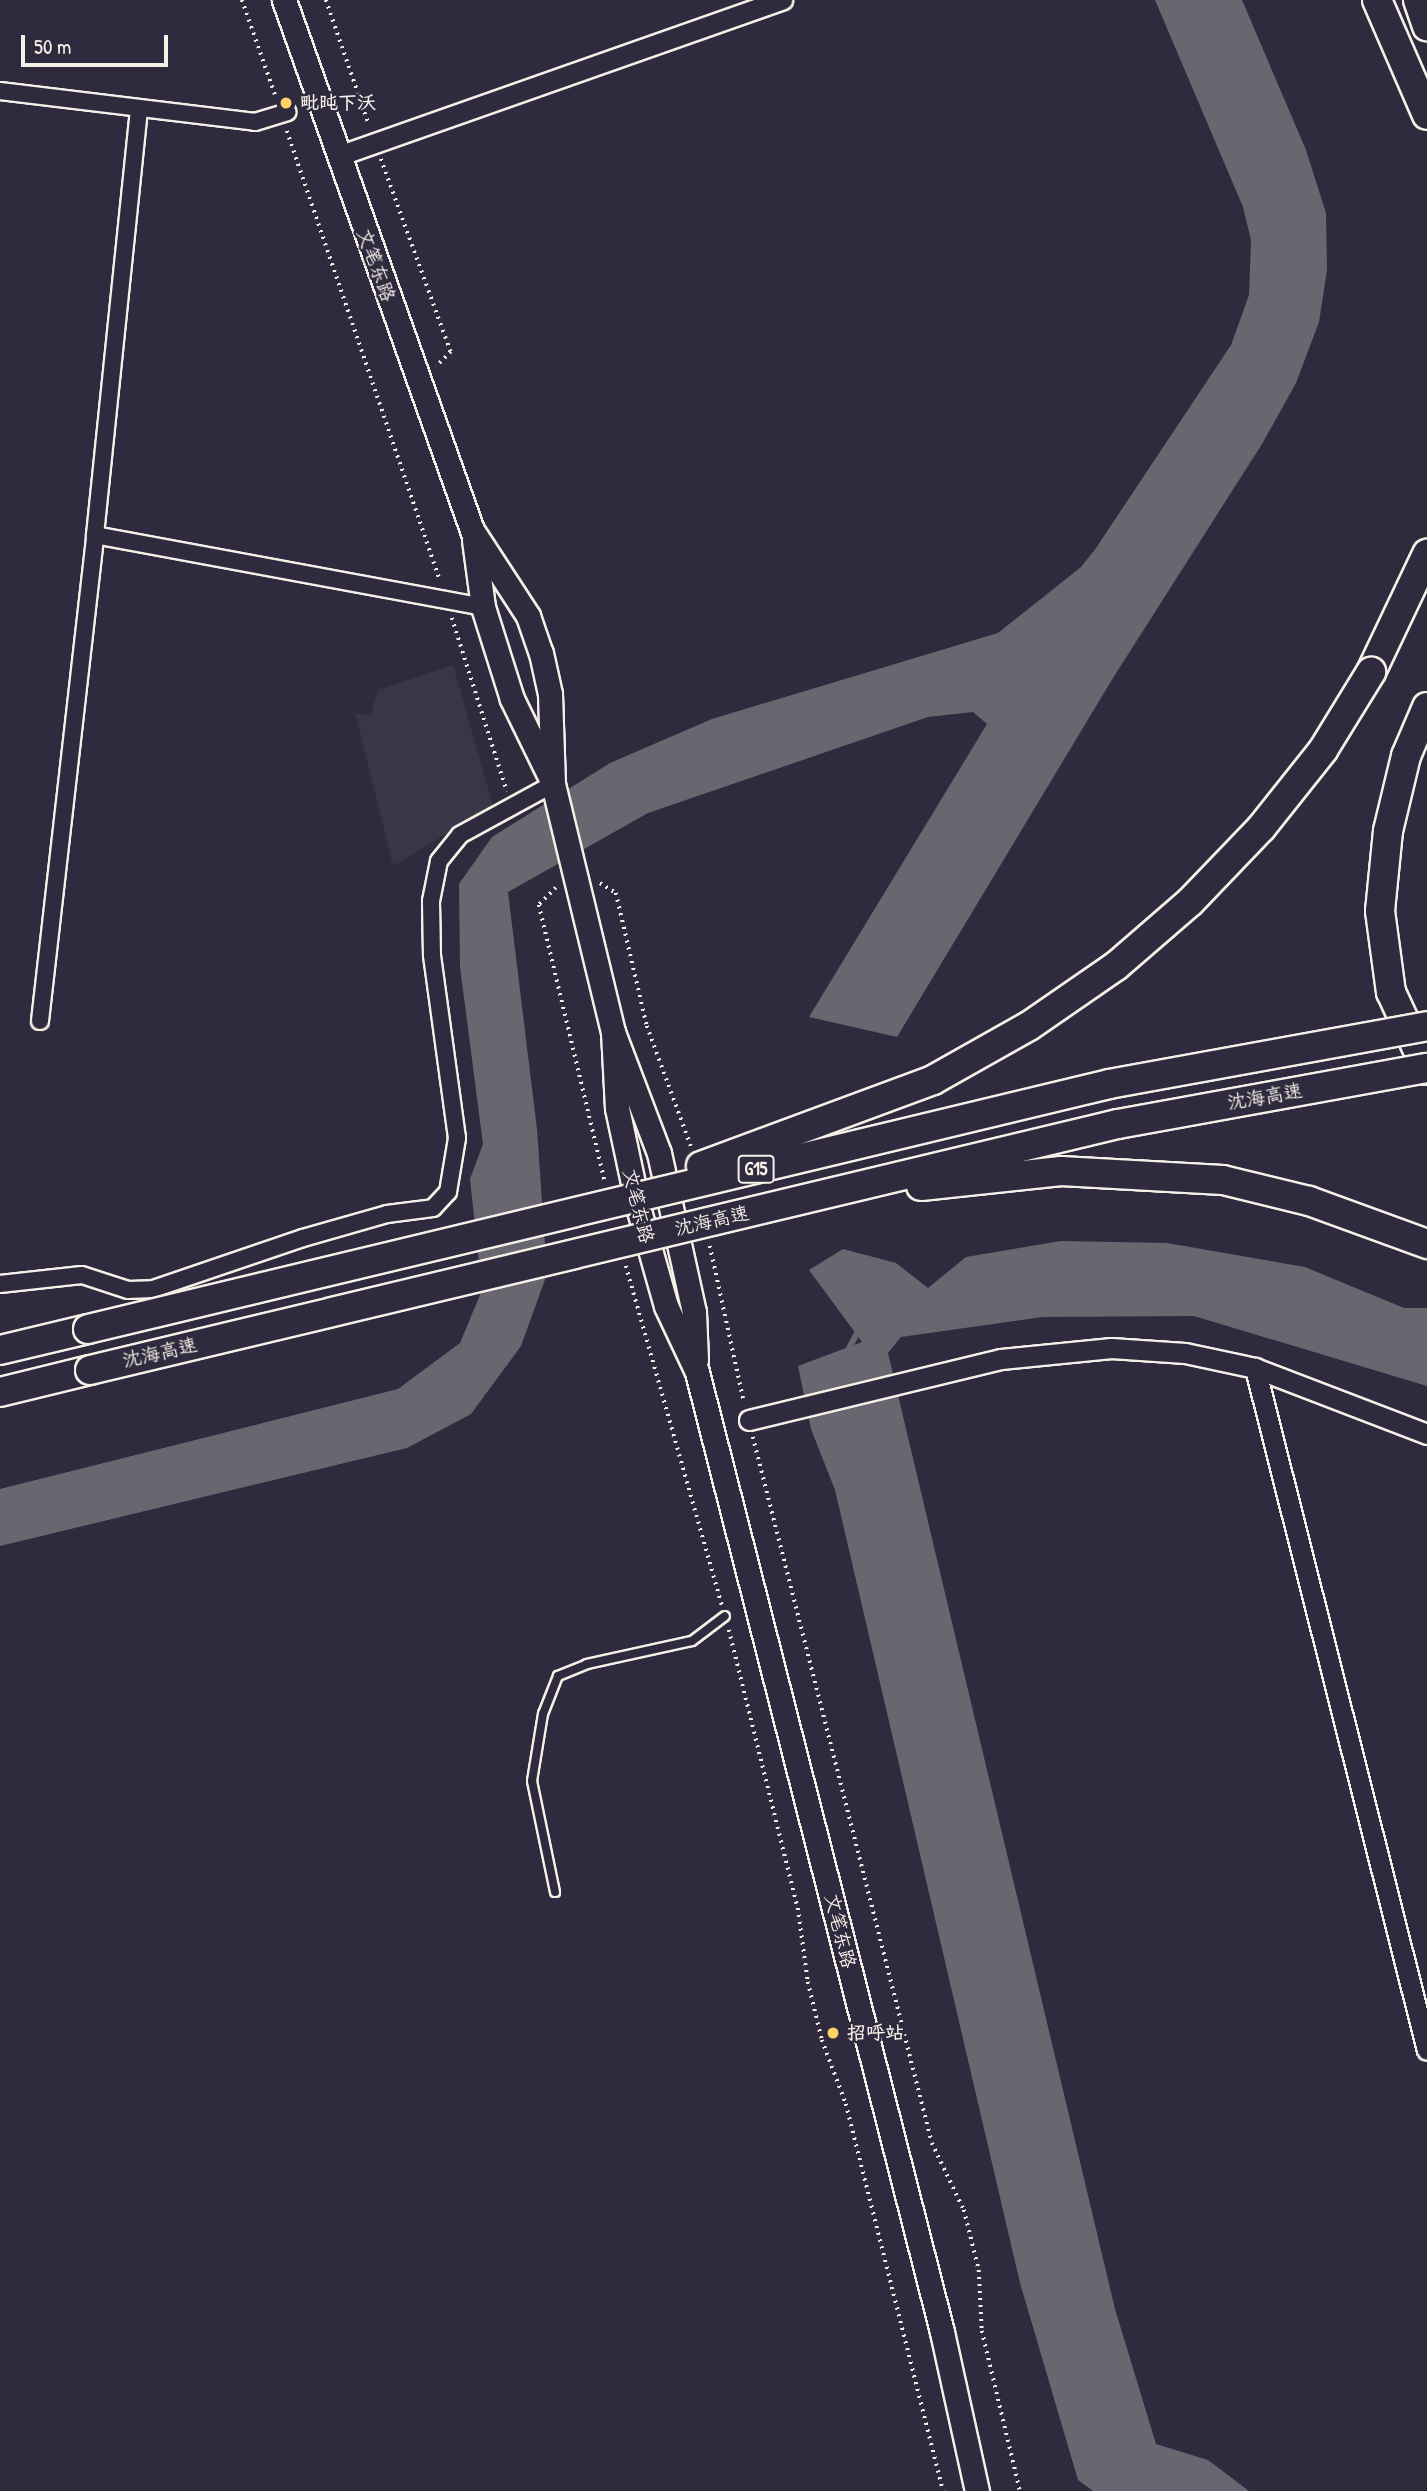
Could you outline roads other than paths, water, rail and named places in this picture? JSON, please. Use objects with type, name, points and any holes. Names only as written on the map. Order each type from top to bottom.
[{"type":"highway","points":[[1379,0],[1427,115]]},
{"type":"highway","points":[[1389,0],[1427,115]]},
{"type":"highway","points":[[1389,0],[1427,115]]},
{"type":"highway","points":[[1422,0],[1427,6]]},
{"type":"highway","points":[[1422,0],[1427,16]]},
{"type":"highway","points":[[1422,0],[1427,24]]},
{"type":"highway","points":[[597,1200],[933,1080],[1029,1026],[1116,966],[1190,902],[1261,828],[1324,750],[1371,672],[1427,554]]},
{"type":"highway","points":[[1427,708],[1406,756],[1388,831],[1380,911],[1391,992],[1427,1069]]},
{"type":"highway","name":"沈海高速","points":[[0,1350],[597,1200],[1109,1084],[1427,1026]]},
{"type":"highway","name":"沈海高速","points":[[0,1392],[622,1250],[1118,1124],[1427,1069]]},
{"type":"highway","points":[[622,1250],[896,1189],[1061,1171],[1223,1180],[1309,1201],[1427,1244]]},
{"type":"main road","name":"文笔东路","points":[[284,0],[472,530],[483,607],[512,699],[553,783]]},
{"type":"main road","name":"文笔东路","points":[[472,530],[528,616],[541,653],[550,694],[553,783],[613,1032],[659,1153],[694,1312],[697,1372]]},
{"type":"main road","name":"文笔东路","points":[[613,1032],[617,1108],[638,1207],[666,1306],[697,1372],[935,2305],[977,2491]]},
{"type":"street","points":[[338,156],[782,0]]},
{"type":"street","points":[[0,91],[139,111],[255,122],[284,113]]},
{"type":"street","points":[[40,1021],[139,111]]},
{"type":"street","points":[[94,535],[483,607]]},
{"type":"street","points":[[0,1284],[82,1275],[128,1290],[153,1289],[303,1238],[387,1214],[433,1208],[448,1192],[457,1138],[432,955],[431,901],[439,861],[460,835],[553,783]]},
{"type":"street","points":[[749,1420],[1001,1359],[1089,1348],[1185,1353],[1255,1368],[1427,1434]]},
{"type":"street","points":[[1255,1368],[1427,2050]]},
{"type":"lane","points":[[555,1892],[532,1781],[543,1714],[558,1676],[587,1664],[692,1641],[725,1616]]},
{"type":"waterway","points":[[847,1352],[860,1328]]},
{"type":"place","name":"毗旽下沃","points":[[286,103]]},
{"type":"place","name":"招呼站","points":[[833,2033]]}]
